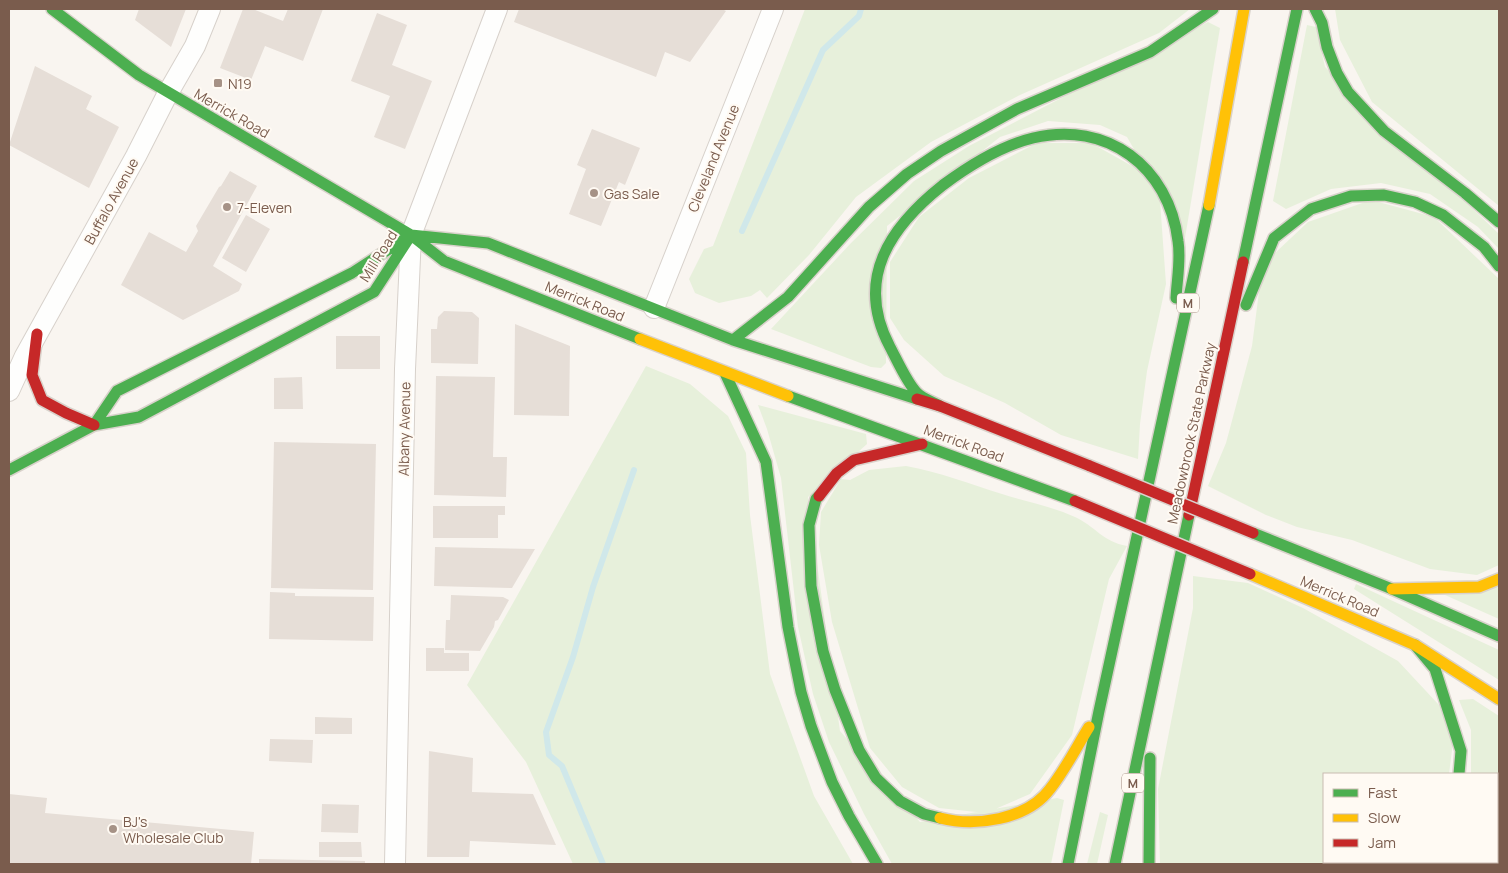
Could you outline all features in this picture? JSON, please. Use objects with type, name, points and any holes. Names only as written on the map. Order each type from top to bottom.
[{"type":"main road","name":"Merrick Road","points":[[52,9],[139,75],[411,235],[444,261],[725,373],[1075,501],[1415,644],[1499,698]]},
{"type":"main road","points":[[733,340],[788,297],[869,207],[908,174],[941,151],[1017,110],[1150,52],[1214,9]]},
{"type":"main road","name":"M","points":[[1068,864],[1098,711],[1207,218],[1244,9]]},
{"type":"main road","name":"Meadowbrook State Parkway","points":[[1115,864],[1297,9]]},
{"type":"main road","points":[[1315,9],[1322,23],[1327,46],[1337,73],[1348,92],[1384,130],[1499,222]]},
{"type":"main road","points":[[940,406],[917,393],[887,342],[877,310],[877,280],[883,257],[900,225],[916,208],[956,176],[992,154],[1034,138],[1070,133],[1093,138],[1128,154],[1140,162],[1157,181],[1166,199],[1178,240],[1174,367]]},
{"type":"main road","points":[[1218,374],[1274,238],[1311,210],[1351,196],[1384,195],[1415,202],[1443,215],[1484,247],[1499,266]]},
{"type":"main road","name":"Merrick Road","points":[[411,235],[488,243],[733,340],[940,406],[1392,589],[1499,636]]},
{"type":"main road","name":"Mill Road","points":[[94,425],[116,391],[352,273],[411,235]]},
{"type":"main road","name":"Mill Road","points":[[9,470],[94,425],[139,417],[374,292],[411,235]]},
{"type":"main road","points":[[37,334],[32,375],[42,400],[94,425]]},
{"type":"main road","points":[[725,373],[766,462],[788,627],[801,692],[836,790],[877,864]]},
{"type":"main road","points":[[922,444],[854,460],[837,473],[816,499],[809,525],[811,586],[823,651],[834,690],[858,750],[876,778],[900,801],[924,814],[951,821],[976,823],[1000,819],[1027,809],[1049,791],[1098,711]]},
{"type":"main road","points":[[1392,589],[1479,587],[1499,579]]},
{"type":"main road","points":[[1415,644],[1435,669],[1461,751],[1459,773]]},
{"type":"main road","points":[[1149,864],[1151,702]]},
{"type":"street","name":"Buffalo Avenue","points":[[9,391],[25,356],[195,46],[210,9]]},
{"type":"street","name":"Albany Avenue","points":[[395,864],[405,361],[411,235],[497,9]]},
{"type":"street","name":"Cleveland Avenue","points":[[654,308],[773,9]]},
{"type":"green space","points":[[805,9],[1190,9],[1159,33],[1020,95],[931,142],[856,197],[809,255],[767,298],[760,290],[751,296],[719,303],[695,293],[689,279],[704,249],[713,246]]},
{"type":"green space","points":[[1335,9],[1499,9],[1499,206],[1372,102],[1340,40]]},
{"type":"green space","points":[[1208,22],[1220,28],[1185,238],[1127,137],[1100,125],[1048,121],[1000,137],[887,226],[886,363],[881,368],[871,367],[771,329],[851,243],[914,181],[969,146]]},
{"type":"green space","points":[[1307,25],[1316,27],[1325,67],[1499,234],[1499,249],[1478,227],[1430,194],[1381,183],[1331,189],[1286,209],[1273,201]]},
{"type":"green space","points":[[1037,143],[1091,143],[1141,171],[1160,201],[1166,284],[1147,371],[1140,424],[1138,459],[1061,435],[1005,403],[944,376],[904,340],[890,318],[890,262],[919,217],[969,178]]},
{"type":"green space","points":[[1371,200],[1434,217],[1499,279],[1499,565],[1477,575],[1430,569],[1352,540],[1297,527],[1266,515],[1208,486],[1226,443],[1252,346],[1260,284],[1275,253],[1308,222]]},
{"type":"green space","points":[[646,366],[690,384],[728,416],[746,453],[750,515],[770,674],[814,796],[853,864],[573,864],[526,762],[467,685]]},
{"type":"green space","points":[[758,405],[866,434],[867,444],[808,497],[840,731],[920,822],[1057,798],[1064,800],[1051,864],[892,864],[864,814],[829,742],[813,694],[798,627],[781,478]]},
{"type":"green space","points":[[906,466],[942,475],[1066,513],[1112,541],[1127,546],[1109,579],[1072,735],[1030,794],[986,813],[939,808],[902,787],[870,748],[832,622],[819,545],[821,512],[841,479],[850,480],[869,470]]},
{"type":"green space","points":[[1193,576],[1248,583],[1303,608],[1398,661],[1439,705],[1453,742],[1449,773],[1323,773],[1323,863],[1386,863],[1160,864],[1158,789],[1193,608]]},
{"type":"green space","points":[[1356,584],[1499,650],[1499,680],[1354,589]]},
{"type":"green space","points":[[1499,587],[1499,619],[1445,595]]},
{"type":"green space","points":[[1473,699],[1499,716],[1498,816],[1498,773],[1471,773],[1471,730],[1459,700]]},
{"type":"green space","points":[[1100,812],[1108,815],[1097,864],[1087,864]]},
{"type":"building","points":[[139,9],[186,9],[171,47],[135,20]]},
{"type":"building","points":[[243,9],[253,9],[283,21],[288,9],[323,9],[303,61],[265,46],[251,80],[220,68]]},
{"type":"building","points":[[519,9],[722,9],[726,11],[690,62],[665,52],[656,77],[514,22]]},
{"type":"building","points":[[377,13],[407,25],[392,65],[432,81],[405,149],[374,137],[390,96],[351,81]]},
{"type":"building","points":[[35,66],[92,96],[86,109],[119,127],[89,188],[9,145]]},
{"type":"building","points":[[592,129],[640,148],[625,185],[619,182],[601,226],[569,214],[586,169],[577,165]]},
{"type":"building","points":[[230,171],[257,186],[213,266],[242,284],[239,291],[183,320],[121,285],[149,232],[186,252],[198,231],[196,226]]},
{"type":"building","points":[[246,215],[270,229],[246,272],[222,258]]},
{"type":"building","points":[[444,311],[472,312],[479,318],[478,364],[431,363],[431,329],[437,329],[438,317]]},
{"type":"building","points":[[515,324],[570,346],[569,416],[514,415]]},
{"type":"building","points":[[336,336],[380,336],[380,369],[336,369]]},
{"type":"building","points":[[436,376],[495,377],[493,457],[507,457],[506,497],[434,495]]},
{"type":"building","points":[[302,377],[303,409],[274,409],[274,378]]},
{"type":"building","points":[[274,442],[376,444],[373,590],[271,588]]},
{"type":"building","points":[[433,506],[505,506],[505,515],[498,515],[498,538],[433,538]]},
{"type":"building","points":[[435,547],[535,549],[512,588],[434,586]]},
{"type":"building","points":[[270,592],[295,593],[295,596],[374,597],[373,641],[269,639]]},
{"type":"building","points":[[451,595],[503,597],[509,600],[498,620],[495,621],[494,627],[480,651],[445,650],[446,620],[450,620]]},
{"type":"building","points":[[426,648],[444,648],[444,653],[469,653],[469,671],[426,671]]},
{"type":"building","points":[[315,717],[352,718],[352,734],[315,734]]},
{"type":"building","points":[[270,739],[313,740],[312,763],[269,761]]},
{"type":"building","points":[[429,751],[473,758],[472,792],[533,794],[556,845],[470,841],[469,857],[427,857]]},
{"type":"building","name":"BJ's Wholesale Club","points":[[9,794],[47,798],[45,813],[254,832],[251,864],[9,864]]},
{"type":"building","points":[[322,804],[359,805],[358,833],[321,832]]},
{"type":"building","points":[[319,842],[361,842],[362,857],[319,857]]},
{"type":"building","points":[[259,859],[365,861],[365,864],[259,864]]},
{"type":"waterway","points":[[742,231],[823,50],[859,16],[861,9]]},
{"type":"waterway","points":[[603,864],[562,766],[549,755],[546,732],[573,657],[593,587],[634,470]]},
{"type":"traffic: fast","points":[[52,9],[139,75],[411,235],[444,261],[640,339]]},
{"type":"traffic: fast","points":[[733,340],[788,297],[869,207],[907,174],[941,151],[1017,109],[1150,52],[1213,9]]},
{"type":"traffic: fast","points":[[1243,262],[1297,9]]},
{"type":"traffic: fast","points":[[1315,9],[1322,23],[1327,47],[1337,73],[1348,92],[1384,131],[1465,193],[1499,222]]},
{"type":"traffic: fast","points":[[940,406],[922,397],[913,389],[890,347],[880,322],[876,299],[877,277],[883,256],[893,237],[907,218],[943,185],[975,163],[997,151],[1021,141],[1060,134],[1086,136],[1109,143],[1130,155],[1148,171],[1162,191],[1172,215],[1179,248],[1176,298]]},
{"type":"traffic: fast","points":[[1246,305],[1274,238],[1311,209],[1351,196],[1384,195],[1415,202],[1443,215],[1484,247],[1499,266]]},
{"type":"traffic: fast","points":[[1068,864],[1099,711],[1209,205]]},
{"type":"traffic: fast","points":[[9,470],[94,425],[139,417],[374,292],[411,235]]},
{"type":"traffic: fast","points":[[411,235],[488,243],[733,340],[917,399]]},
{"type":"traffic: fast","points":[[94,425],[117,391],[352,273],[403,240]]},
{"type":"traffic: fast","points":[[725,373],[766,462],[788,627],[801,692],[811,726],[832,782],[877,864]]},
{"type":"traffic: fast","points":[[788,396],[1075,501]]},
{"type":"traffic: fast","points":[[819,496],[816,499],[809,525],[811,586],[823,651],[835,690],[859,750],[876,778],[900,801],[924,814],[940,818]]},
{"type":"traffic: fast","points":[[1115,864],[1189,515]]},
{"type":"traffic: fast","points":[[1253,533],[1392,589],[1499,636]]},
{"type":"traffic: fast","points":[[1415,645],[1435,669],[1461,751],[1459,773]]},
{"type":"traffic: fast","points":[[1149,864],[1150,758]]},
{"type":"traffic: slow","points":[[1209,205],[1244,9]]},
{"type":"traffic: slow","points":[[640,339],[788,396]]},
{"type":"traffic: slow","points":[[1250,574],[1415,645],[1499,699]]},
{"type":"traffic: slow","points":[[1392,589],[1479,587],[1499,579]]},
{"type":"traffic: slow","points":[[940,818],[954,821],[984,821],[1000,819],[1028,808],[1040,800],[1050,789],[1066,767],[1089,727]]},
{"type":"traffic: jam","points":[[1189,515],[1243,262]]},
{"type":"traffic: jam","points":[[37,334],[32,375],[42,400],[94,425]]},
{"type":"traffic: jam","points":[[917,399],[940,406],[1090,466]]},
{"type":"traffic: jam","points":[[819,496],[837,473],[854,460],[922,444]]},
{"type":"traffic: jam","points":[[1090,466],[1253,533]]},
{"type":"traffic: jam","points":[[1075,501],[1250,574]]},
{"type":"place","name":"N19","points":[[218,83]]},
{"type":"place","name":"Gas Sale","points":[[594,193]]},
{"type":"place","name":"7-Eleven","points":[[227,207]]},
{"type":"place","name":"BJ's Wholesale Club","points":[[113,829]]}]
